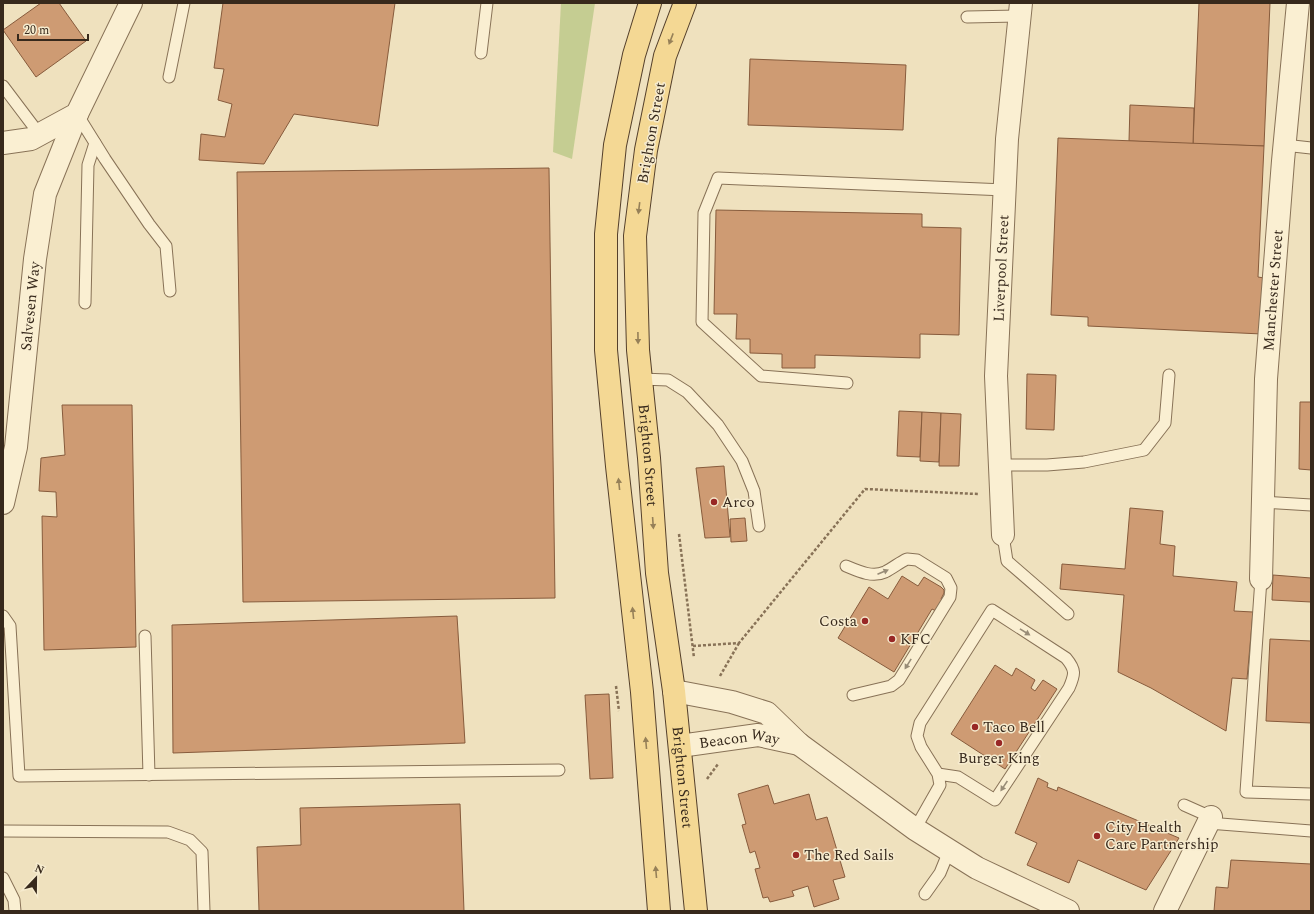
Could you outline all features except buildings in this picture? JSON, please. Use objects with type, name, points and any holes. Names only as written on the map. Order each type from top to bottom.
[{"type":"main road","name":"Brighton Street","points":[[650,3],[634,55],[615,145],[606,234],[606,350],[617,466],[642,692],[659,911]]},
{"type":"main road","name":"Brighton Street","points":[[685,3],[665,56],[646,150],[635,236],[638,350],[649,458],[657,573],[674,691],[696,911]]},
{"type":"street","name":"Salvesen Way","points":[[3,503],[16,447],[34,266],[45,194],[77,114],[131,3]]},
{"type":"street","name":"Manchester Street","points":[[1261,579],[1266,379],[1284,145],[1298,3]]},
{"type":"street","name":"Liverpool Street","points":[[1003,535],[996,376],[1007,139],[1020,10]]},
{"type":"street","points":[[3,143],[31,139],[77,114]]},
{"type":"street","name":"Beacon Way","points":[[674,691],[736,704],[767,713],[799,744],[915,829],[977,868],[1068,911]]},
{"type":"street","name":"Beacon Way","points":[[680,746],[758,735],[799,744]]},
{"type":"street","points":[[1165,911],[1209,820]]},
{"type":"lane","points":[[169,77],[184,3]]},
{"type":"lane","points":[[481,53],[487,3]]},
{"type":"lane","points":[[967,17],[1020,10]]},
{"type":"lane","points":[[3,86],[40,135]]},
{"type":"lane","points":[[77,114],[149,224],[166,246],[170,291]]},
{"type":"lane","points":[[85,303],[88,165],[95,143]]},
{"type":"lane","points":[[1284,145],[1311,148]]},
{"type":"lane","points":[[847,383],[761,376],[702,322],[704,213],[718,178],[1005,190]]},
{"type":"lane","points":[[1000,465],[1047,465],[1084,462],[1144,450],[1165,423],[1169,375]]},
{"type":"lane","points":[[641,379],[668,380],[687,392],[718,425],[742,461],[754,491],[759,526]]},
{"type":"lane","points":[[1263,502],[1311,505]]},
{"type":"lane","points":[[1003,535],[1007,561],[1068,614]]},
{"type":"lane","points":[[846,566],[868,574],[877,575],[886,572],[907,559],[917,560],[946,578],[951,588],[950,598],[899,680],[891,686],[853,694]]},
{"type":"lane","points":[[1261,579],[1246,792],[1311,794]]},
{"type":"lane","points":[[915,829],[940,785],[938,774],[921,747],[917,736],[920,723],[992,610],[1066,658],[1073,666],[1074,676],[1070,688],[995,800],[958,777],[938,774]]},
{"type":"lane","points":[[3,616],[10,626],[19,776],[559,770]]},
{"type":"lane","points":[[145,636],[149,775]]},
{"type":"lane","points":[[1184,805],[1209,820],[1311,831]]},
{"type":"lane","points":[[3,831],[168,832],[190,840],[202,852],[204,911]]},
{"type":"lane","points":[[925,894],[940,873],[949,851]]},
{"type":"lane","points":[[3,878],[14,900],[16,911]]},
{"type":"path","points":[[678,529],[695,662]]},
{"type":"path","points":[[736,704],[734,684],[719,678],[739,643]]},
{"type":"path","points":[[706,784],[707,778],[720,761]]},
{"type":"green space","points":[[561,3],[595,3],[572,159],[553,152]]},
{"type":"place","name":"Arco","points":[[714,502]]},
{"type":"place","name":"Costa","points":[[865,621]]},
{"type":"place","name":"KFC","points":[[892,639]]},
{"type":"place","name":"Taco Bell","points":[[975,727]]},
{"type":"place","name":"Burger King","points":[[999,743]]},
{"type":"place","name":"City Health Care Partnership","points":[[1097,836]]},
{"type":"place","name":"The Red Sails","points":[[796,855]]}]
